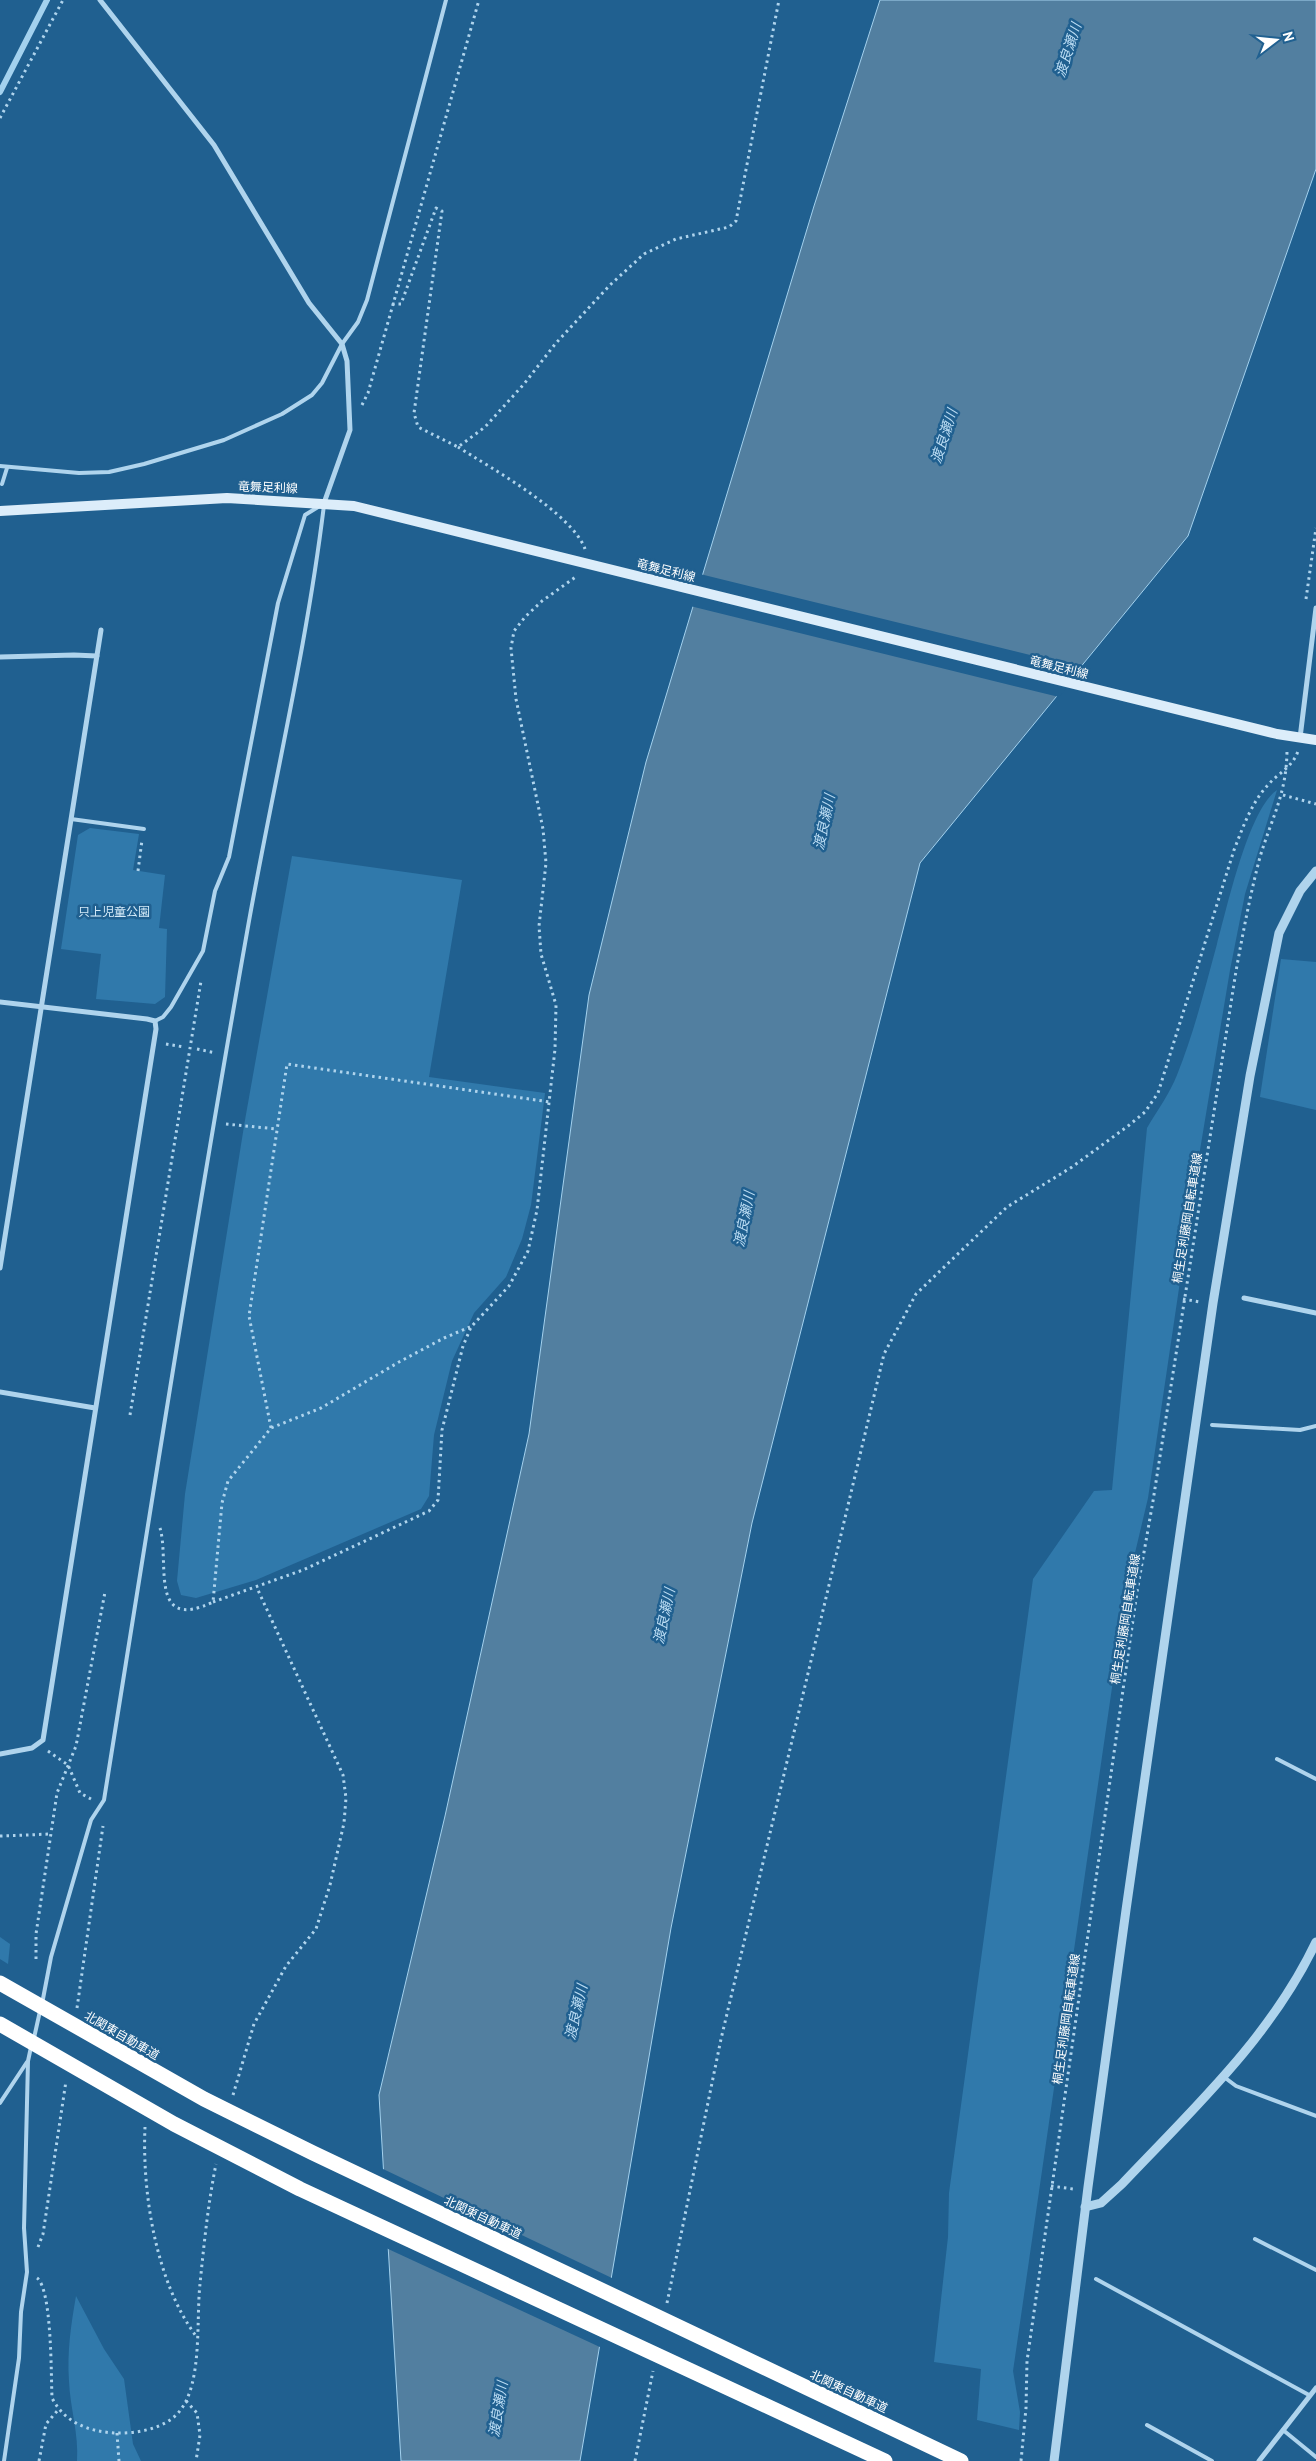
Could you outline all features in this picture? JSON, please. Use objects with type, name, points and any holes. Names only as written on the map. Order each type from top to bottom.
[{"type":"highway","name":"北関東自動車道","points":[[0,1983],[204,2099],[313,2153],[961,2461]]},
{"type":"highway","points":[[0,2024],[174,2124],[300,2189],[885,2461]]},
{"type":"main road","name":"竜舞足利線","points":[[0,511],[227,498],[354,506],[1277,734],[1316,740]]},
{"type":"street","points":[[100,0],[214,145],[309,303],[342,344],[347,361],[350,430],[324,503]]},
{"type":"street","points":[[1300,738],[1316,608]]},
{"type":"street","points":[[0,1268],[101,630]]},
{"type":"street","points":[[0,658],[96,656]]},
{"type":"street","points":[[1054,2461],[1085,2207],[1213,1303],[1250,1076],[1279,933],[1300,891],[1316,871]]},
{"type":"street","points":[[0,1002],[155,1021],[154,1043],[43,1740],[39,1745],[0,1754]]},
{"type":"street","points":[[1244,1298],[1316,1313]]},
{"type":"street","points":[[0,1392],[95,1408]]},
{"type":"street","points":[[1085,2207],[1108,2198],[1256,2040],[1300,1977],[1316,1942]]},
{"type":"street","points":[[1259,2461],[1316,2388]]},
{"type":"lane","points":[[0,466],[79,473],[110,472],[224,440],[282,414],[312,395],[322,383],[342,344],[358,322],[367,300],[446,0]]},
{"type":"lane","points":[[2,484],[7,468]]},
{"type":"lane","points":[[155,1021],[163,1017],[171,1007],[203,951],[215,891],[229,857],[278,603],[305,515],[324,503]]},
{"type":"lane","points":[[4,2461],[19,2358],[27,2272],[24,2228],[28,2060],[51,1957],[91,1820],[104,1800],[150,1507],[249,921],[306,630],[324,503]]},
{"type":"lane","points":[[71,819],[144,829]]},
{"type":"lane","points":[[1212,1425],[1300,1430],[1316,1426]]},
{"type":"lane","points":[[1277,1758],[1316,1779]]},
{"type":"lane","points":[[0,2103],[28,2060]]},
{"type":"lane","points":[[1223,2077],[1236,2086],[1316,2116]]},
{"type":"lane","points":[[1255,2239],[1316,2270]]},
{"type":"lane","points":[[1096,2278],[1310,2395]]},
{"type":"lane","points":[[1147,2425],[1212,2461]]},
{"type":"lane","points":[[1283,2430],[1316,2457]]},
{"type":"path","points":[[0,118],[63,0]]},
{"type":"path","points":[[350,430],[368,393],[478,0]]},
{"type":"path","points":[[458,447],[485,428],[524,384],[556,343],[610,285],[644,254],[676,239],[729,227],[736,221],[779,0]]},
{"type":"path","points":[[392,304],[401,304],[436,208],[442,211],[423,362],[414,413],[418,427],[458,447],[532,494],[575,532],[585,546],[586,554]]},
{"type":"path","points":[[150,1507],[158,1520],[163,1537],[163,1582],[169,1597],[176,1607],[185,1610],[197,1610],[213,1602],[256,1588],[329,1558],[430,1512],[438,1500],[442,1430],[463,1346],[471,1327],[509,1286],[528,1251],[537,1210],[556,1049],[556,1005],[541,954],[539,926],[546,863],[534,783],[516,699],[511,648],[514,631],[525,617],[542,601],[580,574]]},
{"type":"path","points":[[665,2313],[721,2039],[884,1354],[916,1294],[1007,1207],[1080,1161],[1145,1112],[1154,1099],[1158,1093],[1246,817],[1266,787],[1295,762],[1300,738]]},
{"type":"path","name":"桐生足利藤岡自転車道線","points":[[1021,2461],[1026,2408],[1027,2361],[1135,1602],[1153,1501],[1183,1299],[1250,896],[1261,855],[1283,795],[1284,786]]},
{"type":"path","points":[[1283,795],[1316,804]]},
{"type":"path","points":[[138,871],[144,829]]},
{"type":"path","points":[[130,1415],[195,1021],[203,951]]},
{"type":"path","points":[[166,1044],[184,1047]]},
{"type":"path","points":[[197,1049],[219,1053]]},
{"type":"path","points":[[271,1428],[248,1316],[287,1064],[550,1102]]},
{"type":"path","points":[[223,1124],[277,1130]]},
{"type":"path","points":[[1183,1299],[1204,1302]]},
{"type":"path","points":[[213,1602],[222,1503],[228,1481],[271,1428],[321,1408],[444,1338],[471,1327]]},
{"type":"path","points":[[231,2103],[254,2024],[286,1966],[316,1929],[330,1886],[344,1823],[346,1798],[343,1775],[256,1588]]},
{"type":"path","points":[[36,1963],[36,1934],[56,1793],[76,1746],[105,1592]]},
{"type":"path","points":[[39,1745],[68,1765],[80,1793],[88,1799],[104,1800]]},
{"type":"path","points":[[0,1836],[51,1834]]},
{"type":"path","points":[[146,2118],[144,2155],[151,2216],[164,2270],[182,2316],[197,2336]]},
{"type":"path","points":[[27,2272],[41,2281],[47,2299],[52,2398],[58,2410],[83,2428],[117,2433],[165,2424],[178,2413],[186,2401],[191,2383],[212,2184],[218,2157]]},
{"type":"path","points":[[1051,2186],[1063,2188]]},
{"type":"path","points":[[635,2461],[654,2362]]},
{"type":"path","points":[[186,2401],[197,2412],[200,2435],[196,2461]]},
{"type":"path","points":[[39,2461],[46,2424],[58,2410]]},
{"type":"path","points":[[117,2433],[119,2461]]},
{"type":"green space","points":[[1277,790],[1245,894],[1230,970],[1195,1180],[1148,1498],[1126,1591],[1013,2371],[1020,2412],[1019,2430],[977,2420],[981,2369],[934,2362],[948,2237],[949,2193],[1033,1579],[1094,1491],[1112,1490],[1147,1128],[1174,1082],[1189,1043],[1248,838],[1267,801]]},
{"type":"green space","name":"只上児童公園","points":[[90,828],[139,834],[133,870],[165,875],[159,928],[167,929],[165,997],[155,1004],[96,999],[101,954],[61,949],[78,835]]},
{"type":"green space","points":[[292,856],[462,880],[429,1077],[545,1093],[531,1205],[522,1239],[506,1277],[474,1313],[452,1361],[434,1435],[429,1496],[421,1509],[256,1580],[196,1598],[181,1595],[177,1581],[185,1494],[245,1120]]},
{"type":"green space","points":[[1281,959],[1316,962],[1316,1110],[1260,1097]]},
{"type":"green space","points":[[0,1937],[10,1944],[8,1964],[0,1959]]},
{"type":"green space","points":[[76,2296],[104,2349],[124,2379],[133,2444],[141,2461],[77,2461],[77,2441],[69,2370],[70,2338]]},
{"type":"water","name":"渡良瀬川","points":[[880,0],[1316,0],[1316,169],[1188,536],[920,863],[752,1523],[671,1928],[580,2461],[401,2461],[379,2095],[445,1816],[529,1434],[589,995],[646,762],[814,206]]},
{"type":"pier","points":[[700,574],[1083,668],[1059,697],[690,606]]},
{"type":"pier","points":[[381,2168],[614,2279],[602,2348],[386,2248]]},
{"type":"waterway","points":[[0,92],[47,0]]}]
